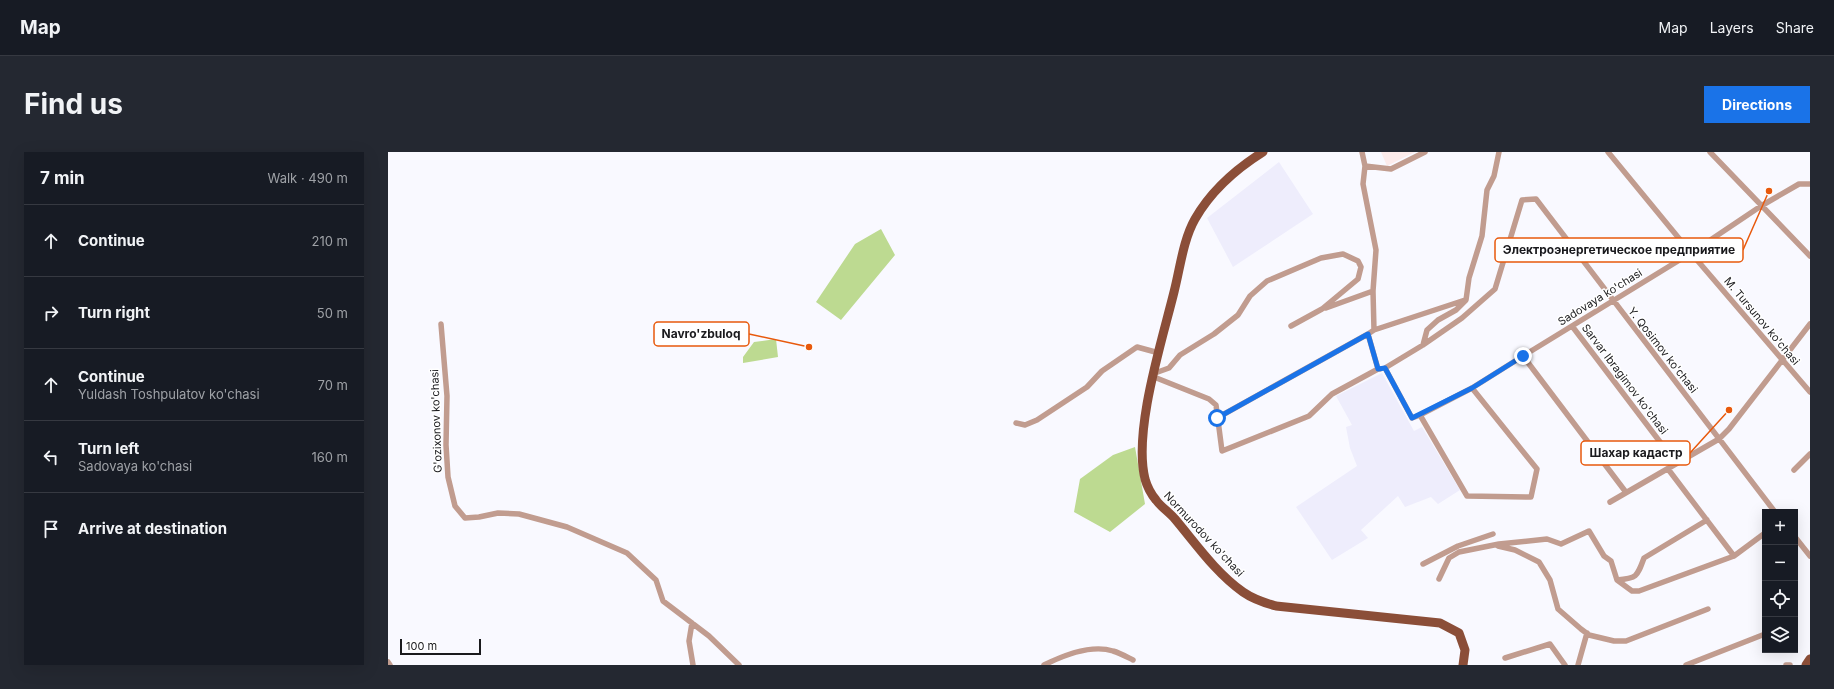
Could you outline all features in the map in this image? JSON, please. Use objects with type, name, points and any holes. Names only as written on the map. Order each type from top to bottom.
[{"type":"main road","name":"Normurodov ko'chasi","points":[[1263,152],[1238,169],[1208,200],[1194,221],[1186,246],[1154,375],[1143,439],[1144,470],[1147,486],[1156,501],[1169,512],[1231,582],[1252,597],[1276,606],[1434,622],[1447,626],[1459,633],[1462,639],[1465,656],[1463,665]]},
{"type":"main road","points":[[1806,665],[1810,659]]},
{"type":"street","points":[[1362,152],[1365,166],[1363,184],[1376,250],[1373,291],[1374,330]]},
{"type":"street","points":[[1365,166],[1391,169],[1425,152]]},
{"type":"street","points":[[1154,375],[1209,398],[1216,405],[1222,451],[1309,416],[1332,394],[1378,369],[1385,368],[1423,346],[1427,330],[1438,320],[1456,310],[1466,300],[1469,278],[1482,236],[1487,190],[1494,176],[1498,152]]},
{"type":"street","name":"M. Tursunov ko'chasi","points":[[1608,152],[1691,253],[1810,392]]},
{"type":"street","points":[[1710,152],[1810,256]]},
{"type":"street","name":"Sadovaya ko'chasi","points":[[1420,415],[1472,388],[1691,253],[1761,206],[1799,184],[1810,184]]},
{"type":"street","name":"Y. Qosimov ko'chasi","points":[[1423,346],[1462,318],[1495,289],[1522,200],[1536,199],[1612,301],[1773,509]]},
{"type":"street","points":[[1154,375],[1169,368],[1180,355],[1214,334],[1238,315],[1250,296],[1267,281],[1321,258],[1343,254],[1358,261],[1361,267],[1358,279],[1322,309]]},
{"type":"street","points":[[1291,326],[1322,309],[1373,291]]},
{"type":"street","points":[[1217,418],[1374,330],[1466,300]]},
{"type":"street","name":"G'ozixonov ko'chasi","points":[[441,324],[447,396],[448,477],[455,506],[465,518],[498,513],[519,514],[567,527],[627,553],[656,580],[663,601],[709,636],[738,665]]},
{"type":"street","points":[[1610,502],[1625,491],[1668,469],[1719,439],[1729,429],[1810,324]]},
{"type":"street","name":"Sarvar Ibragimov ko'chasi","points":[[1572,326],[1676,463]]},
{"type":"street","points":[[1368,334],[1378,369]]},
{"type":"street","points":[[1016,423],[1025,425],[1037,420],[1087,387],[1102,371],[1137,347],[1159,353]]},
{"type":"street","points":[[1523,356],[1625,491]]},
{"type":"street","points":[[1385,368],[1412,418],[1420,415],[1466,496],[1531,497],[1537,469],[1472,388]]},
{"type":"street","points":[[1794,470],[1810,454]]},
{"type":"street","points":[[1668,469],[1734,556]]},
{"type":"street","points":[[1617,580],[1633,578],[1640,572],[1644,558],[1707,520]]},
{"type":"street","points":[[1438,579],[1449,558],[1459,552],[1496,545],[1547,539],[1561,544],[1590,531],[1604,556],[1611,562],[1617,580],[1632,591],[1639,591],[1734,556],[1762,535]]},
{"type":"street","points":[[1424,564],[1458,546],[1493,534]]},
{"type":"street","points":[[1798,541],[1810,556]]},
{"type":"street","points":[[1496,545],[1515,550],[1539,562],[1550,580],[1558,609],[1587,633],[1614,641],[1626,641],[1708,609]]},
{"type":"street","points":[[692,623],[689,642],[693,665]]},
{"type":"street","points":[[1578,665],[1587,633]]},
{"type":"street","points":[[1686,665],[1762,635]]},
{"type":"street","points":[[1505,658],[1550,644],[1565,665]]},
{"type":"street","points":[[1044,665],[1069,654],[1093,648],[1113,651],[1133,660]]},
{"type":"shaded area","points":[[1381,152],[1415,152],[1387,166]]},
{"type":"shaded area","points":[[1279,162],[1313,214],[1233,267],[1207,218]]},
{"type":"shaded area","points":[[1382,373],[1414,431],[1422,427],[1460,490],[1438,504],[1431,497],[1405,507],[1398,496],[1361,530],[1368,538],[1332,560],[1296,507],[1357,466],[1350,448],[1346,427],[1352,425],[1336,396]]},
{"type":"green space","points":[[881,229],[895,255],[841,320],[816,302],[855,244]]},
{"type":"green space","points":[[776,339],[778,357],[743,363],[743,357],[754,342]]},
{"type":"green space","points":[[1135,447],[1145,504],[1110,532],[1074,512],[1080,479],[1113,455]]},
{"type":"place","name":"Электроэнергетическое предприятие","points":[[1769,191]]},
{"type":"place","name":"Navro'zbuloq","points":[[809,347]]},
{"type":"place","name":"Шахар кадастр","points":[[1729,410]]},
{"type":"route","points":[[1217,418],[1368,334],[1378,369],[1385,368],[1412,418],[1472,388],[1523,356]]}]
